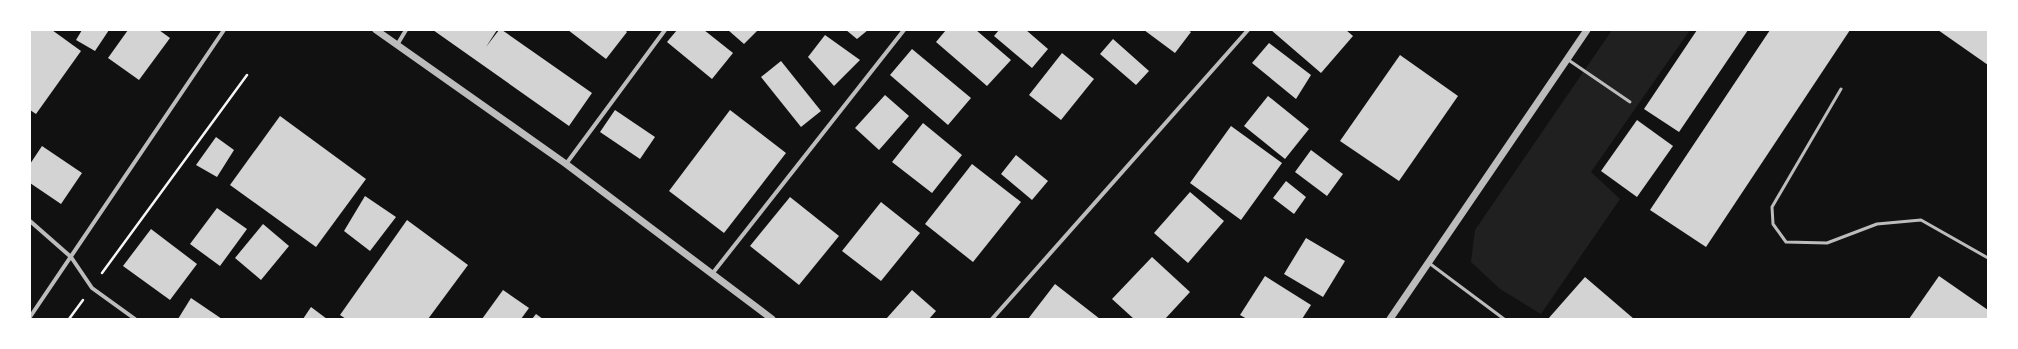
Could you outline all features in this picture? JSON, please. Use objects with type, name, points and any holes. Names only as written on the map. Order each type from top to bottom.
[{"type":"street","points":[[30,317],[224,30]]},
{"type":"street","points":[[376,30],[566,164],[772,319]]},
{"type":"street","points":[[397,45],[406,30]]},
{"type":"street","points":[[566,164],[665,30]]},
{"type":"street","points":[[712,274],[904,30]]},
{"type":"street","points":[[992,319],[1248,30]]},
{"type":"street","points":[[1390,319],[1587,30]]},
{"type":"street","points":[[30,221],[71,257],[92,288],[135,319]]},
{"type":"lane","points":[[1568,59],[1630,102]]},
{"type":"lane","points":[[1842,89],[1772,206],[1773,224],[1786,242],[1827,243],[1877,224],[1920,220],[1988,258]]},
{"type":"lane","points":[[1429,263],[1504,319]]},
{"type":"path","points":[[69,319],[247,75]]},
{"type":"shaded area","points":[[1612,30],[1690,30],[1591,172],[1620,199],[1541,314],[1500,289],[1471,262],[1475,230]]},
{"type":"building","points":[[30,30],[52,30],[81,51],[36,114],[30,110]]},
{"type":"building","points":[[82,30],[109,30],[95,51],[76,40]]},
{"type":"building","points":[[128,30],[159,30],[170,38],[139,80],[108,58]]},
{"type":"building","points":[[433,30],[497,30],[486,47],[499,30],[502,30],[592,93],[569,126]]},
{"type":"building","points":[[568,30],[625,30],[627,32],[606,59]]},
{"type":"building","points":[[677,30],[704,30],[733,53],[712,79],[667,42]]},
{"type":"building","points":[[728,30],[758,30],[744,44]]},
{"type":"building","points":[[846,30],[868,30],[857,39]]},
{"type":"building","points":[[946,30],[976,30],[1011,60],[987,86],[936,42]]},
{"type":"building","points":[[999,30],[1026,30],[1048,49],[1032,68],[994,36]]},
{"type":"building","points":[[1144,30],[1188,30],[1191,32],[1175,53]]},
{"type":"building","points":[[1271,30],[1346,30],[1353,36],[1321,73]]},
{"type":"building","points":[[1697,30],[1748,30],[1679,132],[1644,109]]},
{"type":"building","points":[[1770,30],[1850,30],[1706,247],[1650,210]]},
{"type":"building","points":[[1938,30],[1988,30],[1988,65]]},
{"type":"building","points":[[825,35],[860,60],[834,86],[808,57]]},
{"type":"building","points":[[1113,39],[1149,71],[1136,85],[1100,54]]},
{"type":"building","points":[[1269,43],[1311,75],[1296,99],[1252,63]]},
{"type":"building","points":[[912,49],[971,98],[948,125],[890,75]]},
{"type":"building","points":[[1062,53],[1094,79],[1061,120],[1029,95]]},
{"type":"building","points":[[1400,55],[1458,96],[1399,181],[1340,141]]},
{"type":"building","points":[[781,61],[821,111],[801,127],[761,77]]},
{"type":"building","points":[[885,95],[909,116],[879,150],[855,128]]},
{"type":"building","points":[[1268,96],[1309,129],[1285,159],[1244,126]]},
{"type":"building","points":[[615,110],[655,137],[640,159],[600,132]]},
{"type":"building","points":[[730,110],[786,153],[724,233],[669,191]]},
{"type":"building","points":[[280,116],[366,179],[316,247],[230,185]]},
{"type":"building","points":[[1637,120],[1673,146],[1637,197],[1601,171]]},
{"type":"building","points":[[923,123],[962,155],[932,193],[892,162]]},
{"type":"building","points":[[1231,126],[1282,163],[1241,220],[1190,183]]},
{"type":"building","points":[[216,137],[234,150],[217,177],[196,165]]},
{"type":"building","points":[[42,146],[82,173],[61,204],[30,183],[30,164]]},
{"type":"building","points":[[1311,150],[1343,174],[1327,196],[1295,172]]},
{"type":"building","points":[[1016,155],[1048,181],[1032,200],[1001,174]]},
{"type":"building","points":[[972,164],[1021,202],[973,262],[925,224]]},
{"type":"building","points":[[1286,181],[1306,197],[1294,214],[1273,198]]},
{"type":"building","points":[[1190,192],[1224,221],[1188,263],[1154,233]]},
{"type":"building","points":[[365,196],[396,217],[370,251],[344,231]]},
{"type":"building","points":[[790,197],[839,236],[799,285],[750,246]]},
{"type":"building","points":[[881,202],[920,233],[881,281],[842,251]]},
{"type":"building","points":[[217,208],[247,229],[220,266],[190,244]]},
{"type":"building","points":[[407,220],[468,265],[428,319],[346,319],[340,315]]},
{"type":"building","points":[[263,224],[289,246],[261,280],[235,258]]},
{"type":"building","points":[[151,229],[197,264],[170,300],[123,266]]},
{"type":"building","points":[[1306,238],[1345,261],[1323,297],[1284,274]]},
{"type":"building","points":[[1152,257],[1190,292],[1165,319],[1134,319],[1112,299]]},
{"type":"building","points":[[1265,276],[1311,305],[1302,319],[1247,319],[1240,315]]},
{"type":"building","points":[[1939,276],[1988,310],[1988,319],[1909,319]]},
{"type":"building","points":[[1585,277],[1634,319],[1548,319]]},
{"type":"building","points":[[1055,284],[1100,319],[1028,319]]},
{"type":"building","points":[[503,290],[529,308],[521,319],[482,319]]},
{"type":"building","points":[[912,290],[936,311],[929,319],[886,319]]},
{"type":"building","points":[[191,298],[222,319],[178,319]]},
{"type":"building","points":[[311,307],[327,319],[303,319]]},
{"type":"building","points":[[536,314],[543,319],[532,319]]}]
